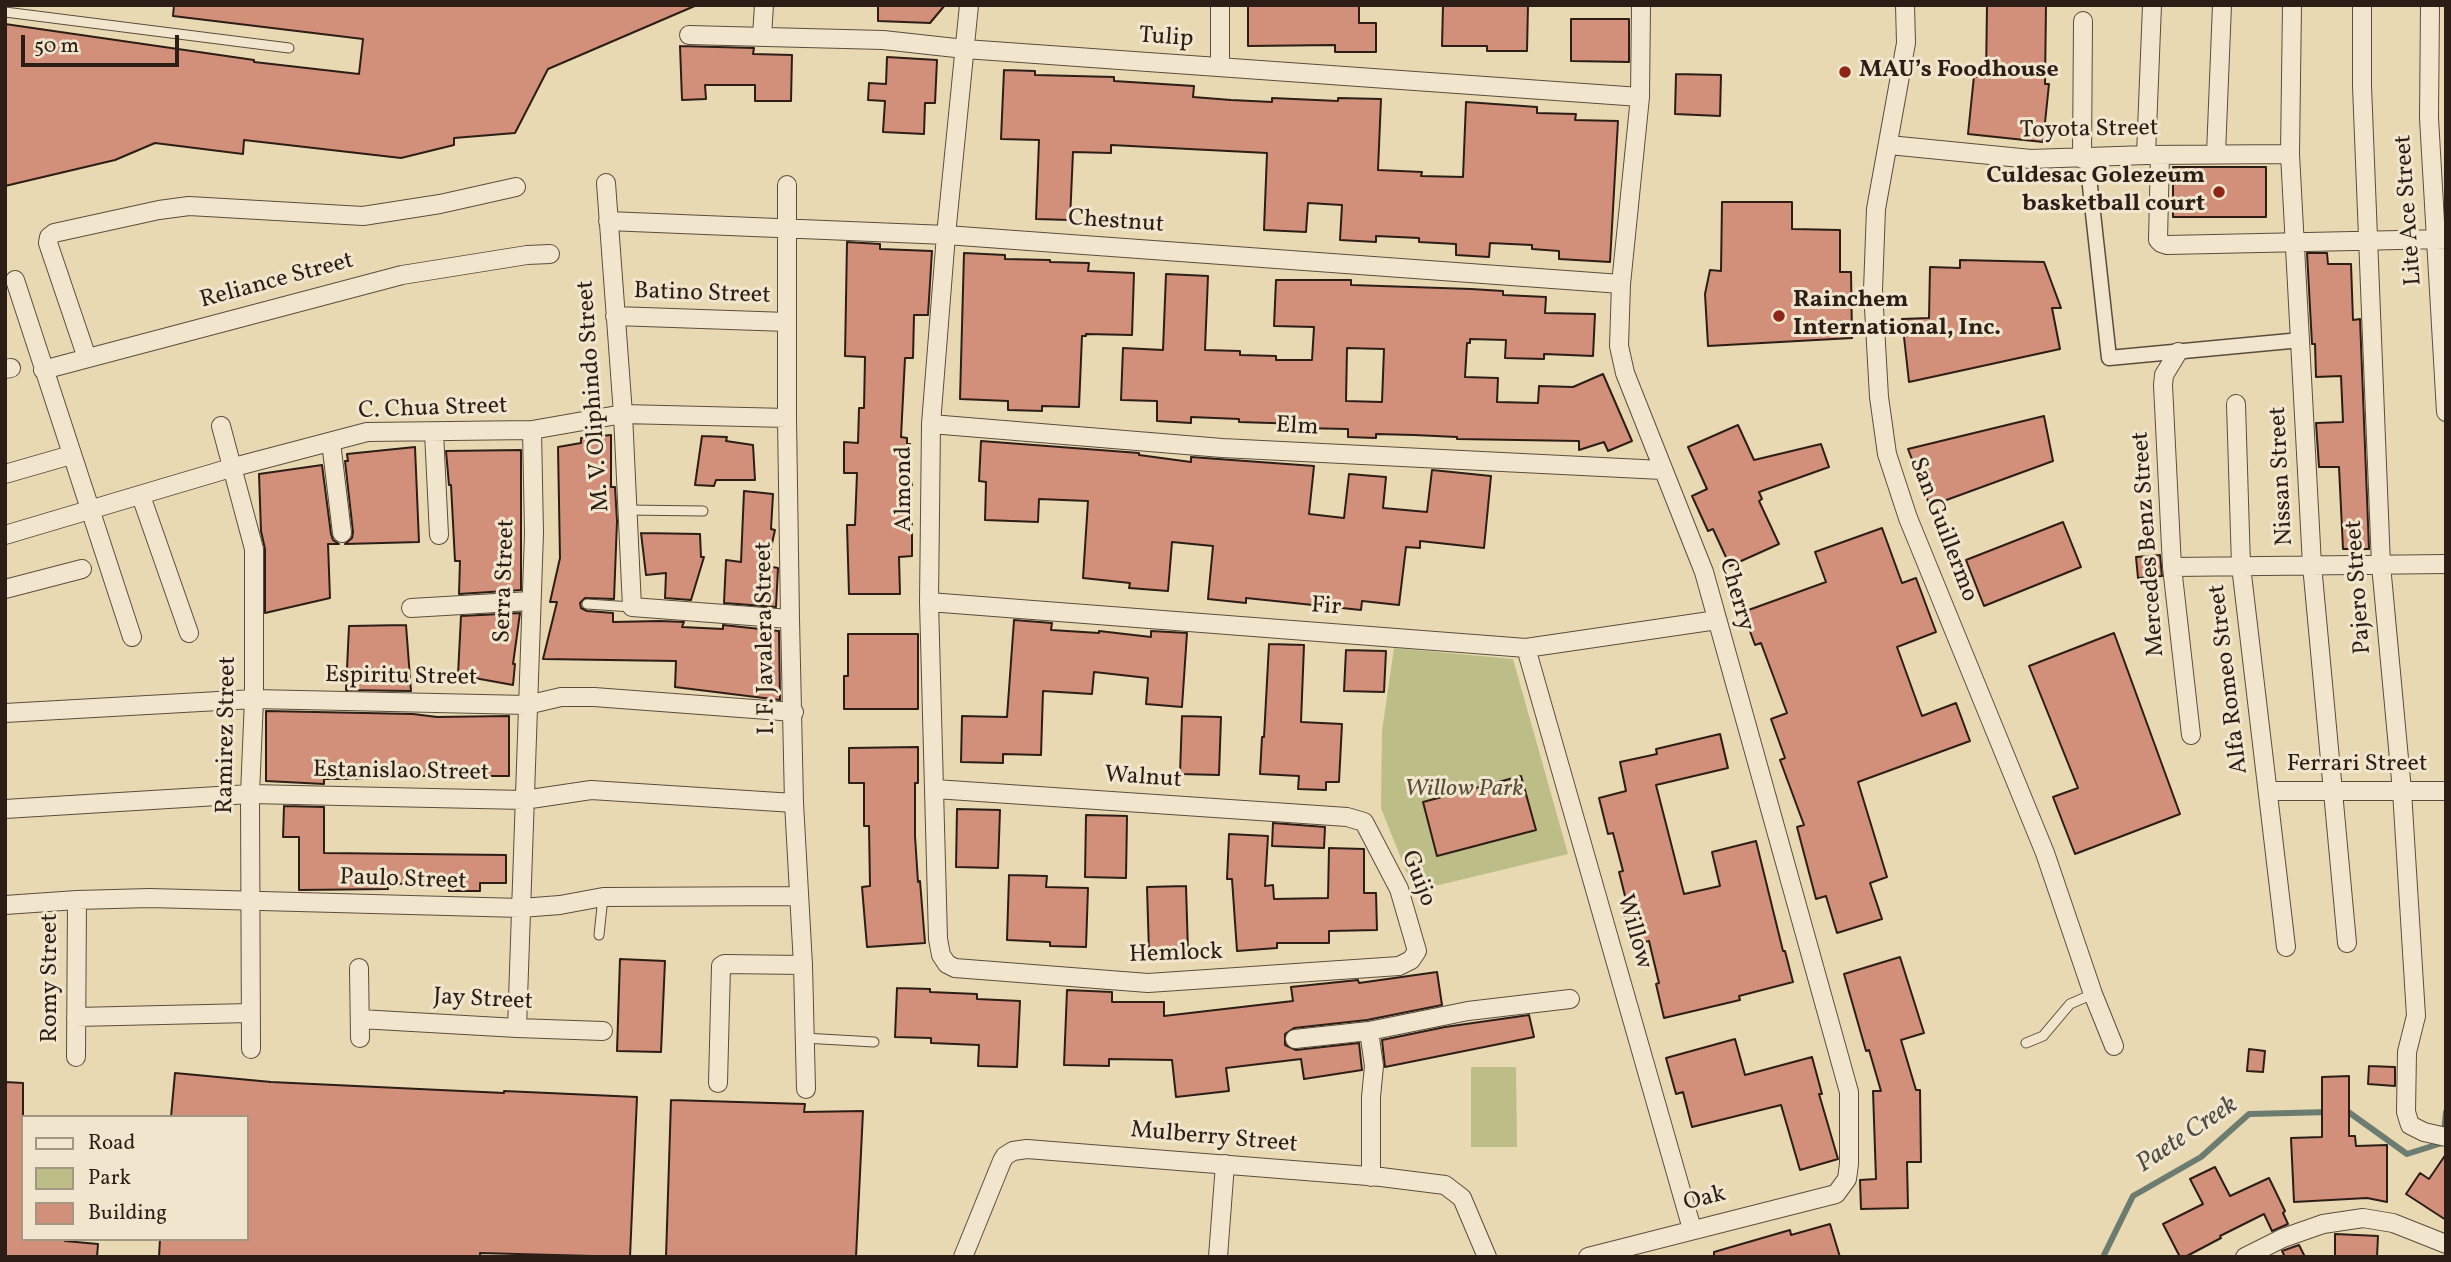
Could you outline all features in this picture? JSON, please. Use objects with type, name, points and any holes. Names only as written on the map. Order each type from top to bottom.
[{"type":"street","points":[[762,36],[764,5]]},
{"type":"street","name":"Almond","points":[[955,968],[947,964],[941,956],[938,939],[929,602],[931,424],[946,235],[969,5]]},
{"type":"street","points":[[1220,5],[1220,67]]},
{"type":"street","name":"Cherry","points":[[1641,5],[1640,97],[1620,284],[1619,346],[1625,373],[1704,572],[1849,1092],[1849,1164],[1847,1179],[1836,1194]]},
{"type":"street","name":"San Guillermo","points":[[1905,5],[1906,44],[1876,209],[1873,290],[1879,397],[1887,454],[1908,518],[2045,853],[2093,994],[2114,1046]]},
{"type":"street","points":[[2152,5],[2153,155],[2158,240],[2161,243],[2441,239]]},
{"type":"street","points":[[2216,154],[2222,5]]},
{"type":"street","name":"Nissan Street","points":[[2292,5],[2290,154],[2312,565],[2347,943]]},
{"type":"street","name":"Pajero Street","points":[[2362,5],[2362,86],[2381,565],[2402,791],[2416,1016],[2407,1052],[2406,1112],[2410,1125],[2424,1132],[2446,1137]]},
{"type":"street","name":"Lite Ace Street","points":[[2430,5],[2429,118],[2441,239],[2446,412]]},
{"type":"street","points":[[2083,22],[2084,159],[2109,358],[2301,340]]},
{"type":"street","name":"Tulip","points":[[689,36],[883,40],[965,49],[1640,97]]},
{"type":"street","name":"Toyota Street","points":[[1889,145],[2031,159],[2290,154]]},
{"type":"street","name":"M. V. Oliphindo Street","points":[[606,183],[623,414],[632,607]]},
{"type":"street","name":"I. F. Javalera Street","points":[[787,185],[790,619],[794,803],[803,965],[806,1089]]},
{"type":"street","points":[[87,358],[48,243],[49,237],[54,233],[189,206],[363,216],[440,204],[516,187]]},
{"type":"street","name":"Chestnut","points":[[608,221],[946,235],[1620,284]]},
{"type":"street","name":"Reliance Street","points":[[43,370],[402,275],[527,255],[551,254]]},
{"type":"street","points":[[15,280],[132,636]]},
{"type":"street","name":"Batino Street","points":[[615,316],[787,322]]},
{"type":"street","name":"Mercedes Benz Street","points":[[2178,352],[2164,375],[2163,385],[2172,567],[2191,735]]},
{"type":"street","name":"Alfa Romeo Street","points":[[2236,404],[2241,566],[2286,947]]},
{"type":"street","name":"C. Chua Street","points":[[5,535],[234,467],[366,432],[532,430],[623,414],[787,418]]},
{"type":"street","name":"Elm","points":[[931,424],[1236,449],[1662,470]]},
{"type":"street","name":"Ramirez Street","points":[[221,426],[254,550],[254,699],[250,794],[251,1049]]},
{"type":"street","name":"Serra Street","points":[[517,1028],[534,533],[532,430]]},
{"type":"street","points":[[434,432],[439,535]]},
{"type":"street","points":[[331,442],[342,533]]},
{"type":"street","points":[[5,474],[71,455]]},
{"type":"street","points":[[141,496],[189,633]]},
{"type":"street","points":[[2172,567],[2446,564]]},
{"type":"street","points":[[5,589],[82,569]]},
{"type":"street","points":[[411,608],[530,601]]},
{"type":"street","name":"Fir","points":[[929,602],[1525,648],[1717,620]]},
{"type":"street","points":[[632,607],[790,619]]},
{"type":"street","name":"Willow","points":[[1525,648],[1692,1228]]},
{"type":"street","name":"Espiritu Street","points":[[5,713],[254,699],[527,705],[561,697],[594,697],[794,712]]},
{"type":"street","name":"Walnut","points":[[935,789],[1347,817]]},
{"type":"street","name":"Estanislao Street","points":[[5,809],[250,794],[524,800],[591,790],[794,803]]},
{"type":"street","name":"Ferrari Street","points":[[2267,791],[2446,790]]},
{"type":"street","name":"Guijo","points":[[1347,817],[1364,822],[1399,889],[1416,951],[1411,960],[1399,966]]},
{"type":"street","name":"Paulo Street","points":[[5,905],[150,898],[520,908],[560,905],[603,897],[798,896]]},
{"type":"street","name":"Romy Street","points":[[76,1057],[77,900]]},
{"type":"street","points":[[718,1083],[721,966],[803,965]]},
{"type":"street","name":"Hemlock","points":[[955,968],[1148,984],[1399,966]]},
{"type":"street","points":[[359,968],[360,1038]]},
{"type":"street","points":[[1295,1039],[1369,1031],[1468,1011],[1570,999]]},
{"type":"street","points":[[76,1017],[250,1013]]},
{"type":"street","name":"Jay Street","points":[[360,1019],[603,1031]]},
{"type":"street","points":[[1369,1031],[1374,1066],[1371,1097],[1371,1177]]},
{"type":"street","name":"Mulberry Street","points":[[963,1257],[1002,1161],[1013,1151],[1027,1149],[1445,1185],[1462,1198],[1487,1257]]},
{"type":"street","points":[[1218,1257],[1225,1164]]},
{"type":"street","name":"Oak","points":[[1588,1257],[1692,1228],[1836,1194]]},
{"type":"street","points":[[2245,1257],[2283,1238],[2323,1224],[2363,1218],[2393,1223],[2446,1244]]},
{"type":"lane","points":[[5,12],[289,48]]},
{"type":"lane","points":[[627,510],[704,511]]},
{"type":"lane","points":[[587,604],[632,607]]},
{"type":"lane","points":[[599,935],[603,897]]},
{"type":"lane","points":[[2026,1043],[2043,1036],[2070,1004],[2093,994]]},
{"type":"lane","points":[[804,1038],[874,1042]]},
{"type":"green space","name":"Willow Park","points":[[1394,648],[1513,659],[1568,854],[1414,891],[1381,808],[1382,731]]},
{"type":"green space","points":[[1471,1067],[1516,1067],[1517,1147],[1471,1147]]},
{"type":"building","points":[[174,5],[697,5],[548,69],[515,133],[454,138],[454,145],[401,158],[244,140],[243,154],[155,143],[115,160],[5,186],[5,24],[254,62],[359,74],[363,39],[173,16]]},
{"type":"building","points":[[878,5],[945,5],[930,23],[878,21]]},
{"type":"building","points":[[1248,5],[1359,5],[1359,23],[1376,23],[1376,52],[1335,52],[1335,45],[1248,46]]},
{"type":"building","points":[[1443,5],[1528,5],[1527,51],[1487,51],[1487,46],[1442,46]]},
{"type":"building","points":[[1987,5],[2046,5],[2045,84],[2049,84],[2043,142],[1968,134],[1974,76],[1986,78]]},
{"type":"building","points":[[1571,19],[1629,19],[1629,62],[1571,61]]},
{"type":"building","points":[[680,46],[754,48],[753,54],[792,55],[791,101],[755,101],[755,85],[705,85],[706,99],[682,100]]},
{"type":"building","points":[[887,57],[937,60],[935,103],[925,103],[924,134],[883,132],[885,101],[868,100],[869,83],[886,84]]},
{"type":"building","points":[[1004,70],[1035,71],[1035,75],[1114,77],[1114,81],[1194,86],[1193,97],[1231,100],[1272,102],[1272,98],[1338,101],[1338,98],[1381,99],[1378,170],[1422,172],[1421,176],[1463,177],[1466,102],[1537,107],[1537,113],[1576,114],[1575,120],[1618,121],[1610,262],[1559,259],[1559,251],[1532,249],[1532,245],[1490,243],[1489,257],[1456,255],[1456,244],[1419,242],[1419,238],[1376,236],[1376,242],[1340,240],[1342,205],[1308,203],[1306,232],[1264,230],[1267,153],[1111,145],[1111,153],[1073,152],[1070,220],[1036,219],[1039,140],[1001,139]]},
{"type":"building","points":[[1676,74],[1721,75],[1720,116],[1675,114]]},
{"type":"building","name":"Culdesac Golezeum basketball court","points":[[2173,167],[2266,167],[2266,217],[2173,217]]},
{"type":"building","points":[[1722,202],[1792,202],[1792,229],[1840,230],[1840,272],[1851,272],[1852,338],[1708,346],[1705,294],[1710,270],[1721,271]]},
{"type":"building","points":[[847,242],[880,244],[880,249],[932,251],[928,315],[914,315],[913,358],[905,358],[901,437],[907,438],[907,444],[910,444],[908,481],[912,481],[912,556],[899,557],[900,594],[849,594],[847,525],[855,525],[857,473],[844,473],[844,442],[858,443],[859,408],[864,408],[865,357],[845,356]]},
{"type":"building","points":[[964,253],[1005,255],[1005,259],[1089,263],[1088,271],[1134,273],[1132,335],[1082,336],[1079,407],[1042,406],[1042,411],[1008,410],[1008,401],[960,399]]},
{"type":"building","points":[[2307,253],[2327,253],[2328,264],[2351,264],[2353,320],[2360,319],[2369,549],[2343,549],[2339,467],[2319,467],[2316,423],[2343,422],[2341,376],[2316,377]]},
{"type":"building","points":[[1960,260],[2044,262],[2061,308],[2052,308],[2060,349],[1909,382],[1902,319],[1929,318],[1930,267],[1960,268]]},
{"type":"building","points":[[1166,274],[1208,276],[1205,350],[1276,356],[1276,360],[1312,360],[1314,327],[1274,326],[1276,280],[1351,280],[1351,285],[1471,289],[1503,291],[1503,295],[1546,297],[1545,313],[1595,314],[1593,356],[1544,354],[1544,359],[1505,358],[1506,340],[1470,339],[1470,343],[1467,343],[1465,377],[1498,378],[1497,402],[1538,403],[1539,386],[1573,387],[1603,374],[1632,441],[1608,451],[1604,442],[1579,450],[1579,441],[1457,439],[1376,434],[1376,438],[1348,437],[1348,429],[1302,428],[1302,424],[1191,417],[1191,423],[1157,421],[1157,401],[1121,400],[1123,348],[1163,350]],"holes":[[[1347,348],[1384,349],[1382,402],[1346,401]]]},
{"type":"building","points":[[2044,416],[2053,461],[1930,506],[1908,449]]},
{"type":"building","points":[[1738,425],[1754,460],[1821,444],[1829,467],[1759,492],[1762,499],[1759,501],[1779,544],[1730,566],[1713,529],[1708,531],[1692,496],[1707,489],[1688,447]]},
{"type":"building","points":[[611,435],[611,487],[615,487],[617,521],[614,599],[585,598],[580,603],[581,608],[613,613],[613,622],[684,622],[682,627],[723,629],[723,625],[779,631],[780,700],[675,687],[676,661],[543,659],[557,602],[550,602],[560,558],[558,447],[581,443],[581,438]]},
{"type":"building","points":[[702,436],[727,437],[726,441],[753,445],[755,480],[716,480],[714,486],[695,485]]},
{"type":"building","points":[[981,441],[1139,453],[1191,462],[1191,457],[1314,466],[1309,514],[1344,518],[1349,474],[1386,477],[1383,508],[1427,512],[1432,470],[1491,476],[1484,548],[1420,541],[1420,548],[1406,547],[1399,605],[1362,601],[1361,610],[1246,598],[1246,603],[1208,599],[1213,546],[1172,542],[1168,591],[1129,588],[1130,583],[1083,578],[1088,501],[1039,499],[1038,522],[985,520],[986,482],[979,481]]},
{"type":"building","points":[[415,447],[419,542],[345,544],[352,538],[353,532],[345,461],[348,461],[347,454]]},
{"type":"building","points":[[521,450],[521,590],[459,594],[460,561],[455,561],[451,485],[446,451]]},
{"type":"building","points":[[322,465],[331,534],[333,540],[339,544],[328,544],[330,598],[265,613],[265,549],[261,531],[259,474]]},
{"type":"building","points":[[744,491],[773,494],[771,529],[775,530],[767,566],[778,568],[776,607],[724,603],[726,560],[741,562]]},
{"type":"building","points":[[2063,522],[2081,567],[1984,606],[1966,560]]},
{"type":"building","points":[[1882,528],[1902,583],[1916,578],[1936,632],[1897,647],[1922,716],[1956,703],[1970,741],[1858,782],[1887,877],[1870,883],[1882,919],[1837,933],[1826,896],[1816,899],[1797,827],[1804,825],[1780,760],[1785,758],[1771,719],[1787,713],[1761,643],[1755,645],[1743,612],[1826,582],[1815,552]]},
{"type":"building","points":[[641,533],[700,534],[701,557],[704,557],[691,600],[665,598],[666,573],[646,575]]},
{"type":"building","points":[[2160,555],[2162,576],[2138,578],[2136,557]]},
{"type":"building","points":[[520,613],[513,685],[458,675],[461,616]]},
{"type":"building","points":[[1014,620],[1052,623],[1051,630],[1099,631],[1151,637],[1151,631],[1187,633],[1182,707],[1146,704],[1148,678],[1094,672],[1092,694],[1043,691],[1041,755],[1003,754],[1003,763],[961,762],[962,716],[1007,717]]},
{"type":"building","points":[[406,625],[411,691],[346,690],[349,626]]},
{"type":"building","points":[[2114,633],[2180,814],[2075,854],[2053,797],[2078,788],[2029,666]]},
{"type":"building","points":[[848,634],[918,634],[918,709],[844,709],[844,676],[848,676]]},
{"type":"building","points":[[1269,644],[1304,645],[1301,722],[1342,724],[1339,782],[1326,782],[1326,790],[1298,789],[1299,776],[1260,774]]},
{"type":"building","points":[[1346,650],[1386,651],[1384,692],[1344,691]]},
{"type":"building","points":[[266,711],[413,714],[437,717],[509,716],[509,776],[383,776],[383,779],[324,779],[324,784],[266,781]]},
{"type":"building","points":[[1182,716],[1221,717],[1219,775],[1180,774]]},
{"type":"building","points":[[1720,734],[1728,768],[1656,785],[1684,894],[1720,886],[1712,852],[1756,841],[1793,982],[1739,996],[1740,1000],[1664,1018],[1649,941],[1631,945],[1623,909],[1628,908],[1619,872],[1623,871],[1613,833],[1608,834],[1599,798],[1626,791],[1620,762],[1657,754],[1656,749]]},
{"type":"building","points":[[918,747],[915,836],[925,943],[867,947],[862,887],[870,886],[869,826],[864,826],[864,783],[849,783],[849,748]]},
{"type":"building","points":[[1521,776],[1536,830],[1437,856],[1423,802]]},
{"type":"building","points":[[284,806],[324,807],[324,853],[506,855],[506,883],[480,883],[480,891],[449,891],[449,883],[388,884],[388,889],[299,890],[299,837],[283,837]]},
{"type":"building","points":[[957,809],[1000,810],[998,868],[956,867]]},
{"type":"building","points":[[1086,815],[1127,816],[1126,878],[1085,877]]},
{"type":"building","points":[[1273,823],[1325,827],[1324,848],[1272,846]]},
{"type":"building","points":[[1229,834],[1268,836],[1265,886],[1273,885],[1274,899],[1328,898],[1329,848],[1364,849],[1364,893],[1376,893],[1377,930],[1329,931],[1329,943],[1277,943],[1277,948],[1237,951],[1232,879],[1227,879]]},
{"type":"building","points":[[1009,875],[1047,876],[1046,887],[1088,888],[1086,947],[1050,946],[1050,942],[1007,940]]},
{"type":"building","points":[[1186,886],[1188,952],[1149,953],[1147,887]]},
{"type":"building","points":[[1900,957],[1924,1033],[1901,1040],[1916,1090],[1920,1090],[1921,1162],[1907,1162],[1908,1208],[1861,1209],[1860,1180],[1876,1179],[1873,1091],[1881,1091],[1869,1050],[1866,1051],[1844,974]]},
{"type":"building","points":[[620,959],[665,961],[661,1052],[617,1051]]},
{"type":"building","points":[[1437,972],[1442,1005],[1367,1020],[1294,1028],[1285,1034],[1285,1045],[1296,1050],[1359,1043],[1362,1070],[1304,1079],[1301,1059],[1226,1068],[1229,1091],[1176,1097],[1172,1060],[1109,1059],[1109,1066],[1064,1065],[1067,990],[1112,992],[1112,1002],[1164,1002],[1164,1016],[1293,1001],[1291,987],[1358,980],[1359,983]]},
{"type":"building","points":[[897,988],[977,994],[977,999],[1020,1001],[1017,1067],[978,1066],[979,1045],[931,1043],[931,1038],[895,1037]]},
{"type":"building","points":[[1529,1015],[1534,1037],[1385,1067],[1382,1040],[1445,1027]]},
{"type":"building","points":[[1735,1039],[1745,1075],[1812,1057],[1822,1094],[1819,1094],[1838,1159],[1800,1170],[1781,1105],[1692,1127],[1683,1092],[1676,1094],[1666,1058]]},
{"type":"building","points":[[2249,1049],[2265,1051],[2263,1072],[2247,1071]]},
{"type":"building","points":[[2369,1066],[2395,1067],[2395,1086],[2368,1084]]},
{"type":"building","points":[[175,1073],[271,1082],[637,1097],[630,1257],[480,1253],[480,1257],[159,1257],[160,1241],[248,1241],[248,1115],[171,1115]]},
{"type":"building","points":[[2349,1076],[2349,1136],[2355,1136],[2356,1146],[2387,1145],[2387,1202],[2367,1198],[2294,1202],[2291,1138],[2322,1137],[2322,1077]]},
{"type":"building","points":[[5,1082],[23,1083],[21,1241],[98,1244],[97,1257],[5,1257]]},
{"type":"building","points":[[671,1100],[805,1104],[804,1112],[863,1111],[856,1257],[666,1257]]},
{"type":"building","points":[[2446,1154],[2446,1220],[2406,1194],[2420,1173],[2429,1179]]},
{"type":"building","points":[[2215,1167],[2230,1196],[2269,1178],[2285,1211],[2283,1213],[2288,1224],[2272,1231],[2264,1214],[2185,1257],[2180,1257],[2163,1224],[2203,1204],[2190,1179]]},
{"type":"building","points":[[1830,1224],[1840,1257],[1714,1257],[1714,1252],[1790,1230],[1791,1235]]},
{"type":"building","points":[[2335,1234],[2378,1236],[2377,1257],[2335,1257]]},
{"type":"building","points":[[2299,1245],[2305,1257],[2285,1257],[2282,1251]]},
{"type":"waterway","name":"Paete Creek","points":[[2341,1112],[2347,1111],[2407,1154],[2442,1143],[2443,1140]]},
{"type":"waterway","name":"Paete Creek","points":[[2103,1257],[2133,1196],[2201,1157],[2249,1114],[2330,1112]]},
{"type":"waterway","name":"Paete Creek","points":[[2444,1133],[2446,1112]]},
{"type":"place","name":"MAU’s Foodhouse","points":[[1845,72]]},
{"type":"place","name":"Culdesac Golezeum basketball court","points":[[2219,192]]},
{"type":"place","name":"Rainchem International, Inc.","points":[[1779,316]]}]
